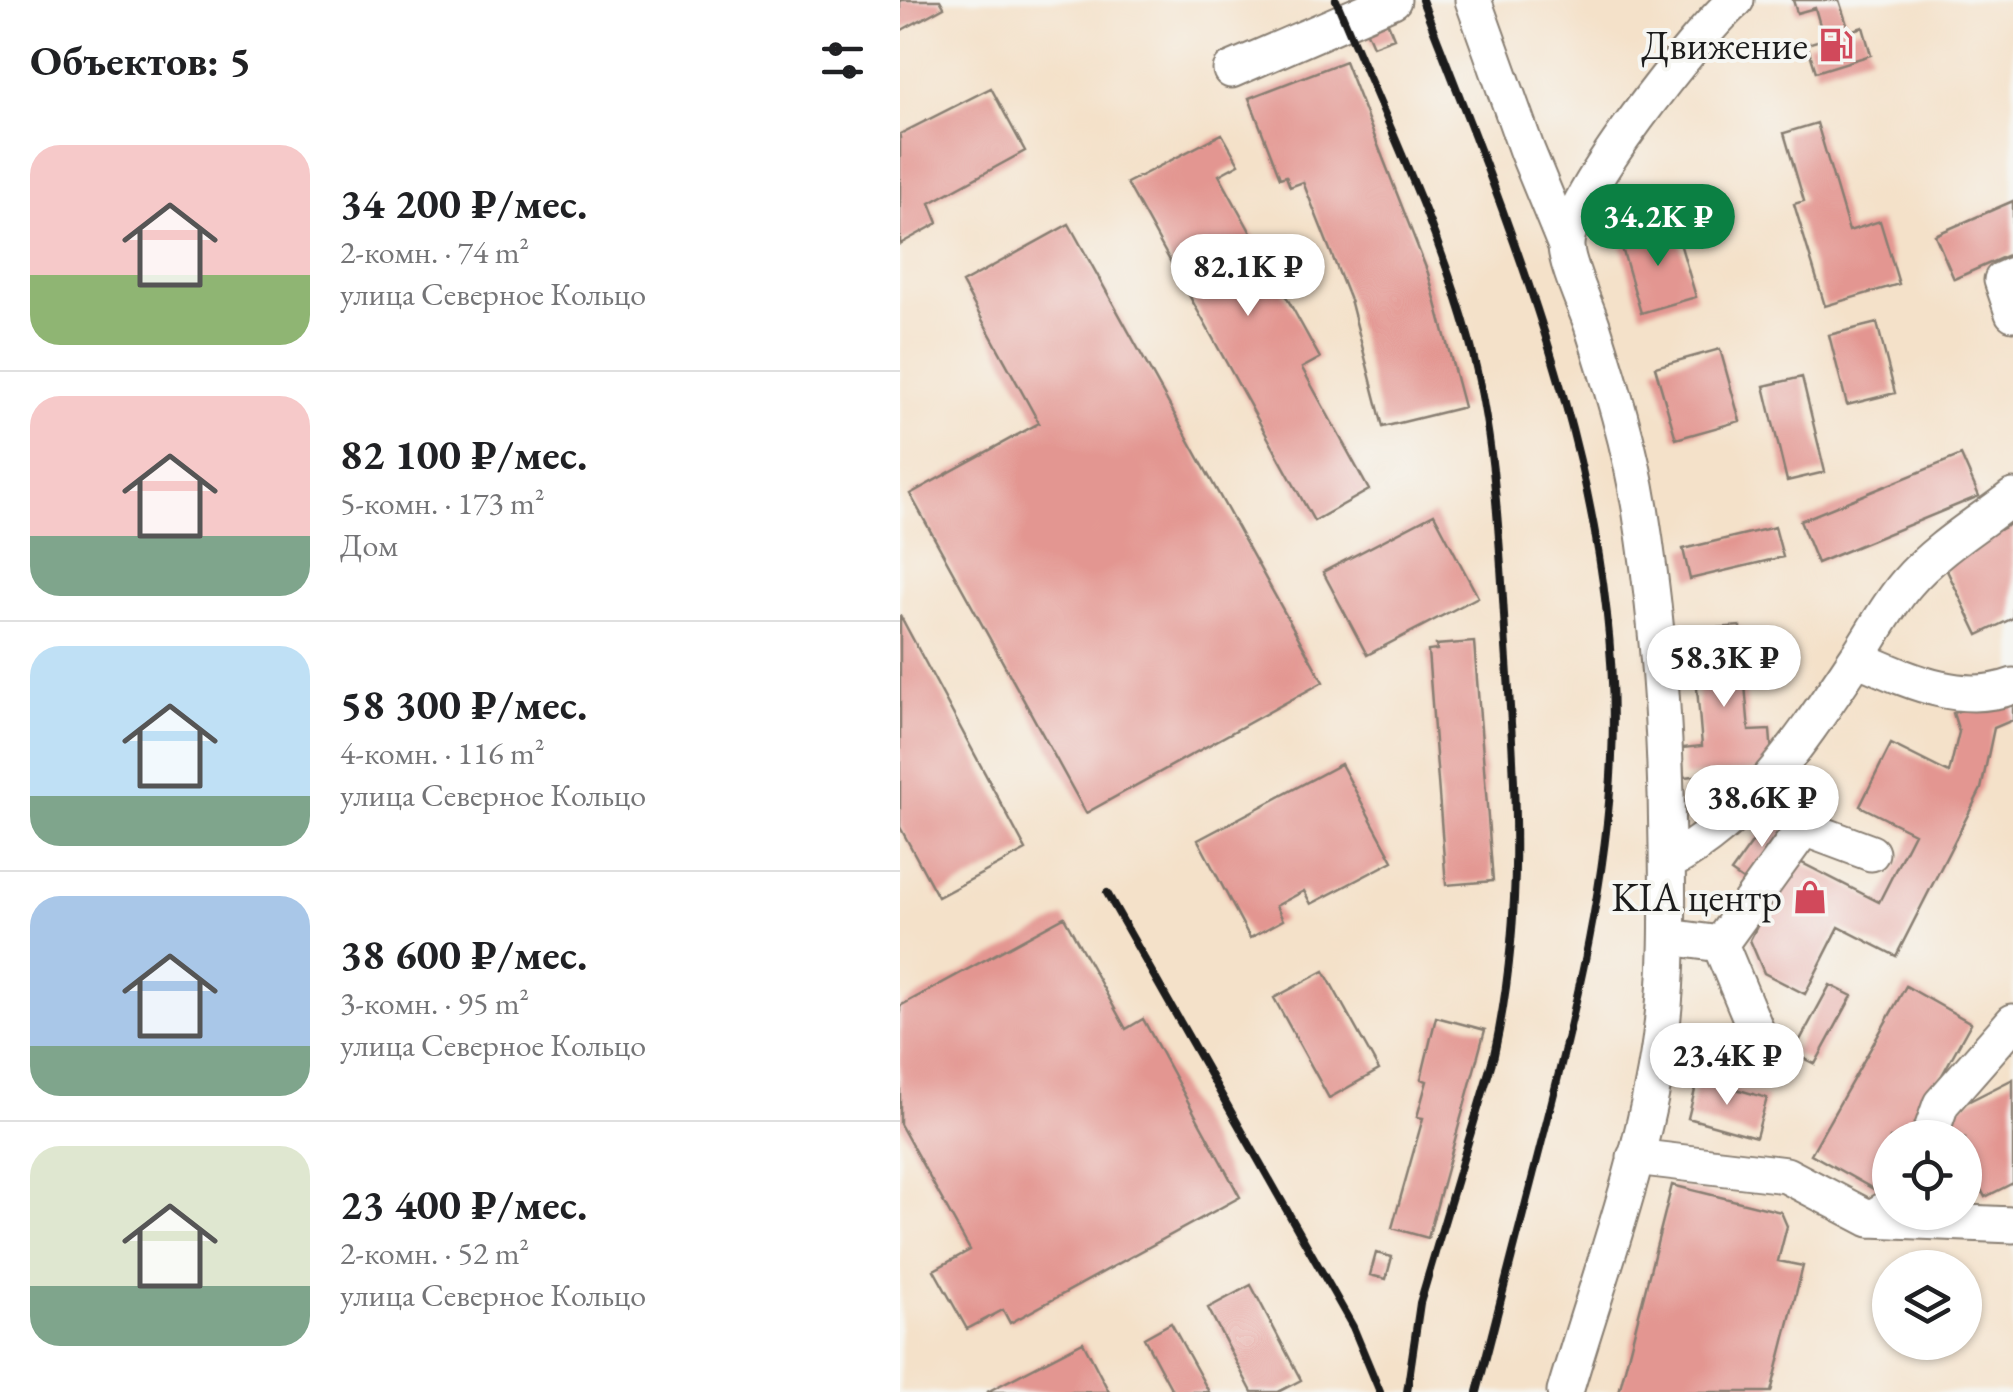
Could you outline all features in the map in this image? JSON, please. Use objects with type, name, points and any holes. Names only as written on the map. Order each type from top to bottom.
[{"type":"street","points":[[1232,70],[1394,0]]},
{"type":"street","points":[[1473,0],[1566,246],[1620,410],[1640,510],[1661,704],[1668,937],[1660,1044],[1635,1158],[1565,1392]]},
{"type":"street","points":[[1566,246],[1598,171],[1709,24],[1736,0]]},
{"type":"street","points":[[2013,275],[2002,280],[2013,313]]},
{"type":"street","points":[[1668,864],[1712,837],[1766,784],[1794,750],[1895,599],[1919,570],[2013,497]]},
{"type":"street","points":[[1857,658],[1920,684],[1963,694],[1986,694],[2013,686]]},
{"type":"street","points":[[1720,944],[1804,828],[1871,852]]},
{"type":"street","points":[[1668,937],[1720,944]]},
{"type":"street","points":[[1720,944],[1760,1040]]},
{"type":"street","points":[[1935,1120],[1941,1104],[2013,1022]]},
{"type":"street","points":[[1635,1158],[1786,1175],[1872,1210]]},
{"type":"street","points":[[1982,1222],[2013,1225]]},
{"type":"building","points":[[900,0],[940,0],[944,7],[900,31]]},
{"type":"building","points":[[1793,0],[1839,0],[1849,31],[1863,27],[1871,55],[1816,72],[1807,44],[1824,39],[1815,8],[1797,13]]},
{"type":"building","points":[[1385,16],[1394,38],[1373,46],[1364,25]]},
{"type":"building","points":[[1345,61],[1428,273],[1464,407],[1383,427],[1351,303],[1303,182],[1290,187],[1286,176],[1280,178],[1249,98]]},
{"type":"building","points":[[991,88],[1025,151],[930,203],[938,223],[900,244],[900,134]]},
{"type":"building","points":[[1817,123],[1849,231],[1880,221],[1899,284],[1825,306],[1794,204],[1804,201],[1784,133]]},
{"type":"building","points":[[1222,134],[1239,164],[1219,175],[1320,358],[1302,368],[1369,490],[1314,521],[1127,183]]},
{"type":"building","points":[[2013,201],[2013,253],[1954,279],[1935,235]]},
{"type":"building","points":[[1069,224],[1323,682],[1086,813],[910,494],[1039,423],[962,283]]},
{"type":"building","points":[[1675,226],[1696,297],[1641,313],[1620,241]]},
{"type":"building","points":[[1877,323],[1895,393],[1847,405],[1829,335]]},
{"type":"building","points":[[1720,349],[1740,421],[1676,439],[1655,367]]},
{"type":"building","points":[[1802,377],[1825,472],[1787,481],[1764,386]]},
{"type":"building","points":[[1961,455],[1979,496],[1817,563],[1800,521]]},
{"type":"building","points":[[1434,514],[1478,597],[1367,655],[1323,572]]},
{"type":"building","points":[[2013,523],[2013,618],[1978,635],[1941,558]]},
{"type":"building","points":[[1775,527],[1783,557],[1690,579],[1683,549]]},
{"type":"building","points":[[900,615],[1026,850],[938,897],[900,827]]},
{"type":"building","points":[[1740,626],[1749,731],[1770,730],[1773,769],[1684,777],[1682,748],[1702,746],[1692,630]]},
{"type":"building","points":[[1474,642],[1493,881],[1446,885],[1428,651],[1437,650],[1436,645]]},
{"type":"building","points":[[2013,691],[2013,720],[1994,728],[1981,789],[1896,956],[1839,927],[1805,994],[1764,973],[1750,940],[1792,858],[1879,902],[1914,833],[1860,806],[1891,744],[1949,773],[1959,732],[1953,713]]},
{"type":"building","points":[[1341,764],[1393,861],[1311,904],[1304,891],[1276,906],[1283,920],[1250,938],[1198,840]]},
{"type":"building","points":[[1772,815],[1792,829],[1751,886],[1731,872]]},
{"type":"building","points":[[1064,917],[1126,1029],[1143,1019],[1240,1197],[1010,1323],[1003,1310],[967,1329],[934,1270],[970,1250],[900,1124],[900,1006]]},
{"type":"building","points":[[1324,971],[1379,1070],[1329,1098],[1274,998]]},
{"type":"building","points":[[1830,985],[1852,996],[1815,1064],[1793,1053]]},
{"type":"building","points":[[1906,986],[1971,1023],[1917,1120],[1872,1120],[1872,1188],[1811,1154]]},
{"type":"building","points":[[1436,1017],[1485,1030],[1428,1238],[1392,1228],[1423,1118],[1417,1117],[1427,1081],[1421,1079]]},
{"type":"building","points":[[1698,1078],[1767,1098],[1756,1137],[1688,1118]]},
{"type":"building","points":[[2013,1079],[2013,1183],[1985,1197],[1982,1120],[1945,1120],[1942,1115]]},
{"type":"building","points":[[1672,1185],[1781,1212],[1787,1226],[1778,1261],[1803,1266],[1771,1392],[1619,1392]]},
{"type":"building","points":[[1376,1253],[1392,1257],[1386,1279],[1370,1275]]},
{"type":"building","points":[[1251,1285],[1301,1380],[1278,1392],[1252,1392],[1208,1308]]},
{"type":"building","points":[[1171,1323],[1209,1392],[1173,1392],[1144,1338]]},
{"type":"building","points":[[1083,1342],[1109,1392],[987,1392]]},
{"type":"railway","points":[[1336,0],[1441,254],[1478,375],[1494,484],[1512,740],[1514,896],[1504,1001],[1494,1055],[1420,1303],[1407,1392]]},
{"type":"railway","points":[[1422,0],[1526,276],[1556,371],[1600,563],[1611,660],[1609,803],[1589,940],[1477,1392]]},
{"type":"railway","points":[[1107,893],[1353,1327],[1380,1392]]},
{"type":"place","name":"Движение","points":[[1836,45]]},
{"type":"place","name":"KIA центр","points":[[1810,897]]}]
